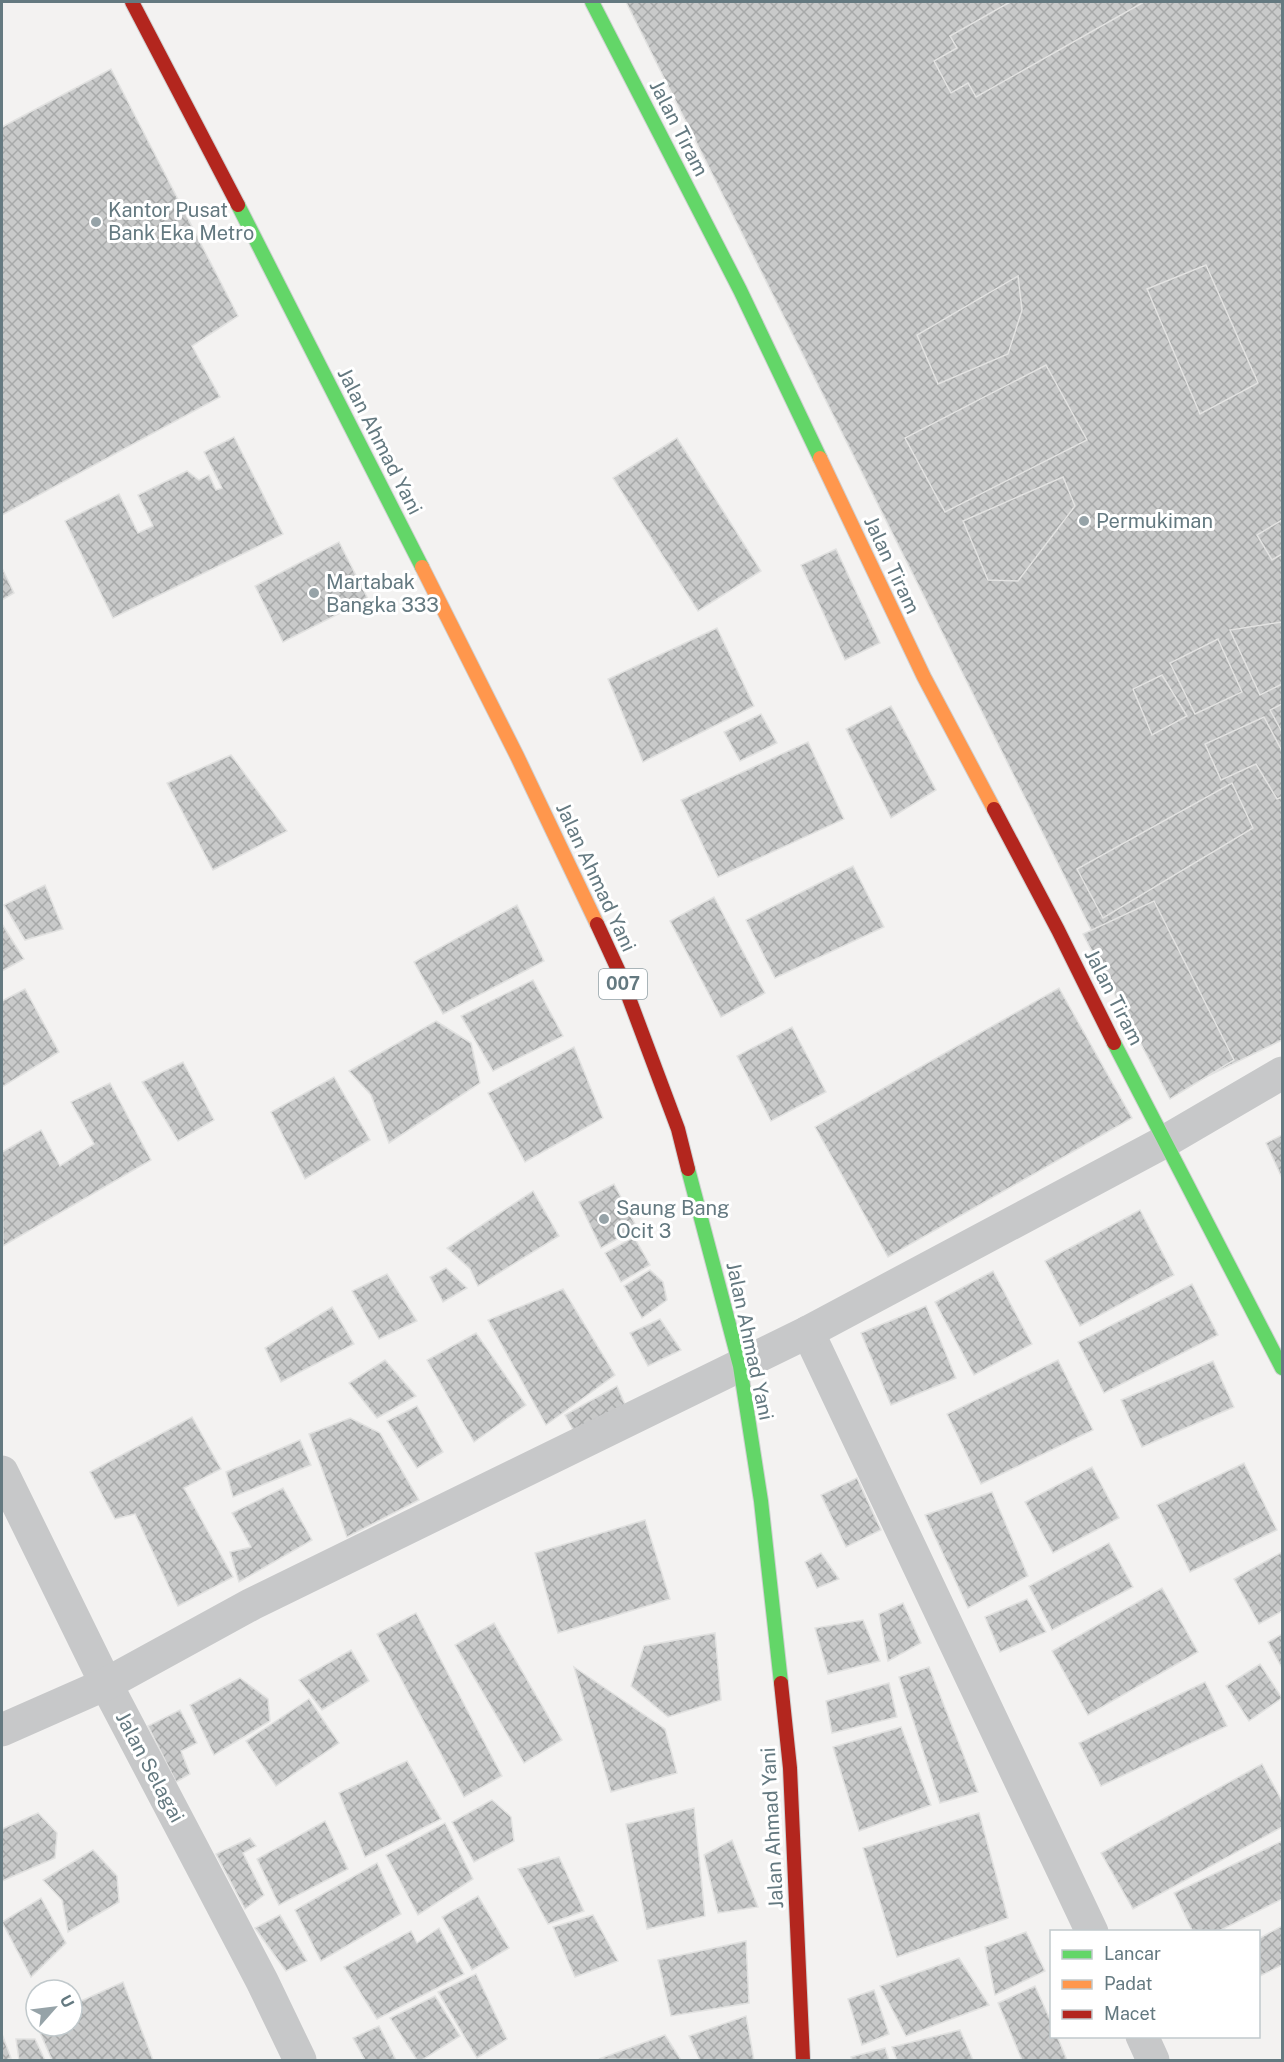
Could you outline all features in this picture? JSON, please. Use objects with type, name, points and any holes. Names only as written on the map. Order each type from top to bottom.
[{"type":"main road","name":"Jalan Ahmad Yani","points":[[132,2],[333,389],[517,756],[620,974],[678,1129],[740,1366],[761,1501],[790,1768],[803,2061]]},
{"type":"main road","name":"Jalan Tiram","points":[[592,2],[740,290],[924,677],[1058,930],[1164,1142],[1282,1368]]},
{"type":"street","points":[[2,1730],[106,1684],[252,1604],[808,1332],[1164,1142],[1282,1073]]},
{"type":"street","points":[[808,1332],[1091,1930]]},
{"type":"street","name":"Jalan Selagai","points":[[2,1473],[106,1684],[262,1981],[300,2061]]},
{"type":"street","points":[[1142,2038],[1153,2061]]},
{"type":"building","name":"Permukiman","points":[[626,2],[1282,2],[1282,1040],[1173,1093]]},
{"type":"building","points":[[1010,2],[1144,2],[976,97],[968,83],[951,93],[934,61],[957,48],[950,36]]},
{"type":"building","name":"Kantor Pusat Bank Eka Metro","points":[[111,69],[238,316],[192,346],[220,397],[2,515],[2,127]]},
{"type":"building","points":[[1206,265],[1258,383],[1200,414],[1147,289]]},
{"type":"building","points":[[1018,276],[1022,310],[1008,354],[938,384],[917,335]]},
{"type":"building","points":[[1046,365],[1087,440],[945,512],[905,438]]},
{"type":"building","points":[[234,437],[283,534],[113,618],[65,521],[119,494],[138,533],[153,526],[138,495],[187,471],[199,480],[209,475],[216,490],[222,488],[204,452]]},
{"type":"building","points":[[677,438],[761,571],[698,611],[613,478]]},
{"type":"building","points":[[1063,477],[1075,506],[1018,581],[988,580],[963,521]]},
{"type":"building","points":[[1282,520],[1282,554],[1272,560],[1257,535]]},
{"type":"building","points":[[339,542],[368,599],[283,642],[255,586]]},
{"type":"building","points":[[836,549],[880,643],[845,660],[801,565]]},
{"type":"building","points":[[2,568],[14,593],[2,600]]},
{"type":"building","points":[[1282,622],[1282,684],[1260,695],[1230,630]]},
{"type":"building","points":[[717,628],[754,706],[643,762],[608,679]]},
{"type":"building","points":[[1218,639],[1242,692],[1195,714],[1170,663]]},
{"type":"building","points":[[1162,675],[1187,716],[1152,735],[1133,689]]},
{"type":"building","points":[[1282,704],[1282,732],[1270,710]]},
{"type":"building","points":[[891,706],[936,790],[891,818],[846,729]]},
{"type":"building","points":[[761,714],[777,743],[740,761],[724,732]]},
{"type":"building","points":[[1264,717],[1282,751],[1282,797],[1277,799],[1256,764],[1221,780],[1205,744]]},
{"type":"building","points":[[808,742],[844,819],[718,877],[681,800]]},
{"type":"building","points":[[231,755],[287,831],[213,870],[167,783]]},
{"type":"building","points":[[1232,783],[1253,828],[1103,918],[1077,869]]},
{"type":"building","points":[[853,866],[884,927],[775,978],[746,920]]},
{"type":"building","points":[[45,885],[63,929],[25,940],[4,905]]},
{"type":"building","points":[[714,897],[765,993],[721,1017],[670,921]]},
{"type":"building","points":[[1154,901],[1234,1060],[1170,1099],[1083,934]]},
{"type":"building","points":[[517,905],[544,961],[443,1014],[414,962]]},
{"type":"building","points":[[2,924],[24,959],[2,971]]},
{"type":"building","points":[[533,980],[563,1036],[493,1071],[461,1016]]},
{"type":"building","points":[[1059,988],[1132,1118],[888,1257],[815,1127]]},
{"type":"building","points":[[25,989],[59,1052],[2,1087],[2,1001]]},
{"type":"building","points":[[436,1021],[471,1043],[480,1083],[389,1143],[371,1095],[349,1071]]},
{"type":"building","points":[[792,1027],[826,1092],[771,1121],[737,1056]]},
{"type":"building","points":[[574,1047],[603,1118],[525,1162],[488,1093]]},
{"type":"building","points":[[183,1062],[214,1120],[178,1141],[142,1082]]},
{"type":"building","points":[[334,1077],[370,1140],[305,1179],[271,1112]]},
{"type":"building","points":[[110,1083],[151,1160],[3,1246],[2,1152],[41,1130],[60,1166],[94,1144],[71,1102]]},
{"type":"building","points":[[1282,1135],[1282,1178],[1266,1143]]},
{"type":"building","points":[[614,1184],[637,1228],[601,1248],[579,1202]]},
{"type":"building","points":[[533,1191],[559,1236],[478,1286],[470,1269],[447,1248]]},
{"type":"building","points":[[1140,1210],[1174,1275],[1080,1326],[1045,1261]]},
{"type":"building","points":[[634,1237],[650,1265],[621,1282],[605,1253]]},
{"type":"building","points":[[446,1268],[467,1288],[443,1302],[430,1277]]},
{"type":"building","points":[[650,1270],[663,1282],[667,1300],[642,1318],[624,1286]]},
{"type":"building","points":[[993,1271],[1032,1344],[974,1375],[935,1302]]},
{"type":"building","points":[[387,1274],[417,1321],[379,1339],[352,1291]]},
{"type":"building","points":[[1192,1284],[1218,1335],[1104,1393],[1078,1342]]},
{"type":"building","points":[[563,1289],[615,1375],[546,1425],[488,1320]]},
{"type":"building","points":[[926,1306],[956,1378],[891,1405],[861,1333]]},
{"type":"building","points":[[332,1307],[354,1344],[281,1382],[265,1348]]},
{"type":"building","points":[[660,1319],[681,1350],[648,1366],[630,1333]]},
{"type":"building","points":[[476,1333],[526,1405],[474,1442],[427,1360]]},
{"type":"building","points":[[385,1360],[416,1396],[377,1418],[349,1383]]},
{"type":"building","points":[[1058,1360],[1093,1430],[981,1484],[947,1414]]},
{"type":"building","points":[[1213,1361],[1234,1407],[1142,1447],[1121,1400]]},
{"type":"building","points":[[617,1386],[627,1409],[577,1437],[565,1415]]},
{"type":"building","points":[[417,1406],[443,1452],[417,1468],[387,1421]]},
{"type":"building","points":[[192,1417],[221,1469],[184,1488],[233,1577],[178,1606],[135,1514],[115,1519],[90,1472]]},
{"type":"building","points":[[350,1418],[380,1433],[419,1500],[347,1537],[309,1434]]},
{"type":"building","points":[[300,1440],[311,1465],[233,1497],[226,1472]]},
{"type":"building","points":[[1244,1463],[1277,1530],[1190,1572],[1157,1505]]},
{"type":"building","points":[[1092,1467],[1119,1518],[1053,1553],[1025,1502]]},
{"type":"building","points":[[857,1478],[881,1530],[846,1547],[821,1495]]},
{"type":"building","points":[[283,1488],[312,1540],[239,1582],[230,1552],[251,1547],[232,1513]]},
{"type":"building","points":[[992,1492],[1028,1576],[968,1608],[925,1515]]},
{"type":"building","points":[[645,1520],[670,1599],[558,1633],[535,1553]]},
{"type":"building","points":[[1109,1543],[1133,1587],[1052,1630],[1029,1586]]},
{"type":"building","points":[[1282,1552],[1282,1611],[1259,1624],[1234,1579]]},
{"type":"building","points":[[821,1553],[839,1579],[817,1588],[805,1562]]},
{"type":"building","points":[[1162,1588],[1198,1652],[1088,1715],[1052,1651]]},
{"type":"building","points":[[1027,1599],[1046,1632],[1000,1652],[985,1617]]},
{"type":"building","points":[[903,1603],[921,1643],[888,1661],[879,1614]]},
{"type":"building","points":[[416,1613],[502,1776],[464,1797],[377,1634]]},
{"type":"building","points":[[863,1620],[880,1661],[828,1674],[815,1628]]},
{"type":"building","points":[[494,1623],[562,1740],[524,1763],[455,1645]]},
{"type":"building","points":[[715,1633],[721,1700],[668,1717],[631,1686],[644,1646]]},
{"type":"building","points":[[1282,1634],[1282,1668],[1268,1642]]},
{"type":"building","points":[[351,1650],[369,1681],[322,1710],[299,1680]]},
{"type":"building","points":[[1260,1664],[1282,1698],[1249,1721],[1226,1686]]},
{"type":"building","points":[[574,1667],[665,1729],[677,1773],[611,1792]]},
{"type":"building","points":[[929,1667],[978,1792],[940,1803],[899,1677]]},
{"type":"building","points":[[240,1678],[268,1699],[270,1721],[214,1755],[190,1705]]},
{"type":"building","points":[[1205,1682],[1227,1726],[1101,1786],[1079,1743]]},
{"type":"building","points":[[889,1683],[897,1717],[832,1733],[826,1701]]},
{"type":"building","points":[[309,1699],[339,1743],[276,1786],[246,1741]]},
{"type":"building","points":[[180,1710],[197,1743],[181,1751],[190,1774],[176,1782],[148,1726]]},
{"type":"building","points":[[901,1727],[931,1805],[859,1831],[833,1747]]},
{"type":"building","points":[[407,1761],[441,1819],[365,1857],[339,1793]]},
{"type":"building","points":[[1262,1764],[1282,1801],[1282,1827],[1133,1909],[1101,1853]]},
{"type":"building","points":[[492,1800],[511,1817],[514,1841],[474,1862],[452,1822]]},
{"type":"building","points":[[694,1808],[705,1916],[647,1929],[626,1824]]},
{"type":"building","points":[[38,1813],[57,1833],[55,1858],[2,1881],[2,1829]]},
{"type":"building","points":[[979,1813],[1008,1918],[897,1957],[863,1848]]},
{"type":"building","points":[[325,1821],[348,1869],[279,1905],[257,1859]]},
{"type":"building","points":[[445,1823],[473,1879],[418,1915],[386,1855]]},
{"type":"building","points":[[250,1838],[256,1846],[243,1853],[264,1895],[245,1909],[216,1854]]},
{"type":"building","points":[[732,1840],[758,1907],[718,1913],[704,1855]]},
{"type":"building","points":[[1282,1841],[1282,1899],[1221,1930],[1192,1930],[1174,1893]]},
{"type":"building","points":[[93,1850],[117,1876],[119,1902],[68,1932],[62,1900],[43,1880]]},
{"type":"building","points":[[559,1857],[584,1911],[548,1924],[518,1869]]},
{"type":"building","points":[[377,1863],[401,1914],[321,1961],[295,1910]]},
{"type":"building","points":[[478,1896],[509,1948],[472,1970],[442,1917]]},
{"type":"building","points":[[41,1898],[66,1943],[31,1977],[2,1922]]},
{"type":"building","points":[[280,1915],[307,1961],[286,1971],[255,1928]]},
{"type":"building","points":[[593,1915],[618,1961],[575,1977],[553,1927]]},
{"type":"building","points":[[1282,1926],[1282,1965],[1260,1976],[1260,1938]]},
{"type":"building","points":[[439,1928],[464,1974],[377,2019],[344,1967],[411,1931],[417,1943]]},
{"type":"building","points":[[1026,1932],[1045,1971],[995,1995],[985,1947]]},
{"type":"building","points":[[746,1941],[749,2003],[671,2016],[658,1960]]},
{"type":"building","points":[[959,1958],[989,2005],[906,2036],[880,1986]]},
{"type":"building","points":[[476,1974],[507,2039],[477,2058],[438,1992]]},
{"type":"building","points":[[123,1982],[153,2060],[52,2060],[42,2038],[84,2038],[84,2000]]},
{"type":"building","points":[[1035,1986],[1050,2020],[1050,2038],[1058,2038],[1067,2060],[1022,2060],[998,2003]]},
{"type":"building","points":[[874,1990],[889,2034],[862,2045],[848,1999]]},
{"type":"building","points":[[435,1996],[460,2036],[422,2060],[417,2060],[390,2018]]},
{"type":"building","points":[[746,2016],[754,2060],[700,2060],[689,2036]]},
{"type":"building","points":[[379,2026],[396,2060],[365,2060],[353,2038]]},
{"type":"building","points":[[960,2030],[973,2060],[897,2060],[892,2047]]},
{"type":"building","points":[[2,2034],[11,2058],[6,2060],[2,2060]]},
{"type":"building","points":[[665,2035],[681,2060],[599,2059]]},
{"type":"building","points":[[16,2039],[35,2039],[45,2060],[19,2060]]},
{"type":"building","points":[[885,2048],[889,2060],[852,2060],[851,2057]]},
{"type":"traffic: fast","points":[[592,2],[740,290],[820,458]]},
{"type":"traffic: fast","points":[[238,205],[422,567]]},
{"type":"traffic: fast","points":[[1114,1043],[1282,1368]]},
{"type":"traffic: fast","points":[[688,1169],[740,1366],[761,1501],[781,1683]]},
{"type":"traffic: slow","points":[[820,458],[924,677],[994,809]]},
{"type":"traffic: slow","points":[[422,567],[517,756],[597,924]]},
{"type":"traffic: jam","points":[[132,2],[238,205]]},
{"type":"traffic: jam","points":[[994,809],[1114,1043]]},
{"type":"traffic: jam","points":[[597,924],[620,974],[678,1129],[688,1169]]},
{"type":"traffic: jam","points":[[781,1683],[790,1768],[803,2060]]},
{"type":"place","name":"Kantor Pusat Bank Eka Metro","points":[[96,222]]},
{"type":"place","name":"Permukiman","points":[[1084,521]]},
{"type":"place","name":"Martabak Bangka 333","points":[[314,593]]},
{"type":"place","name":"Saung Bang Ocit 3","points":[[604,1219]]}]
